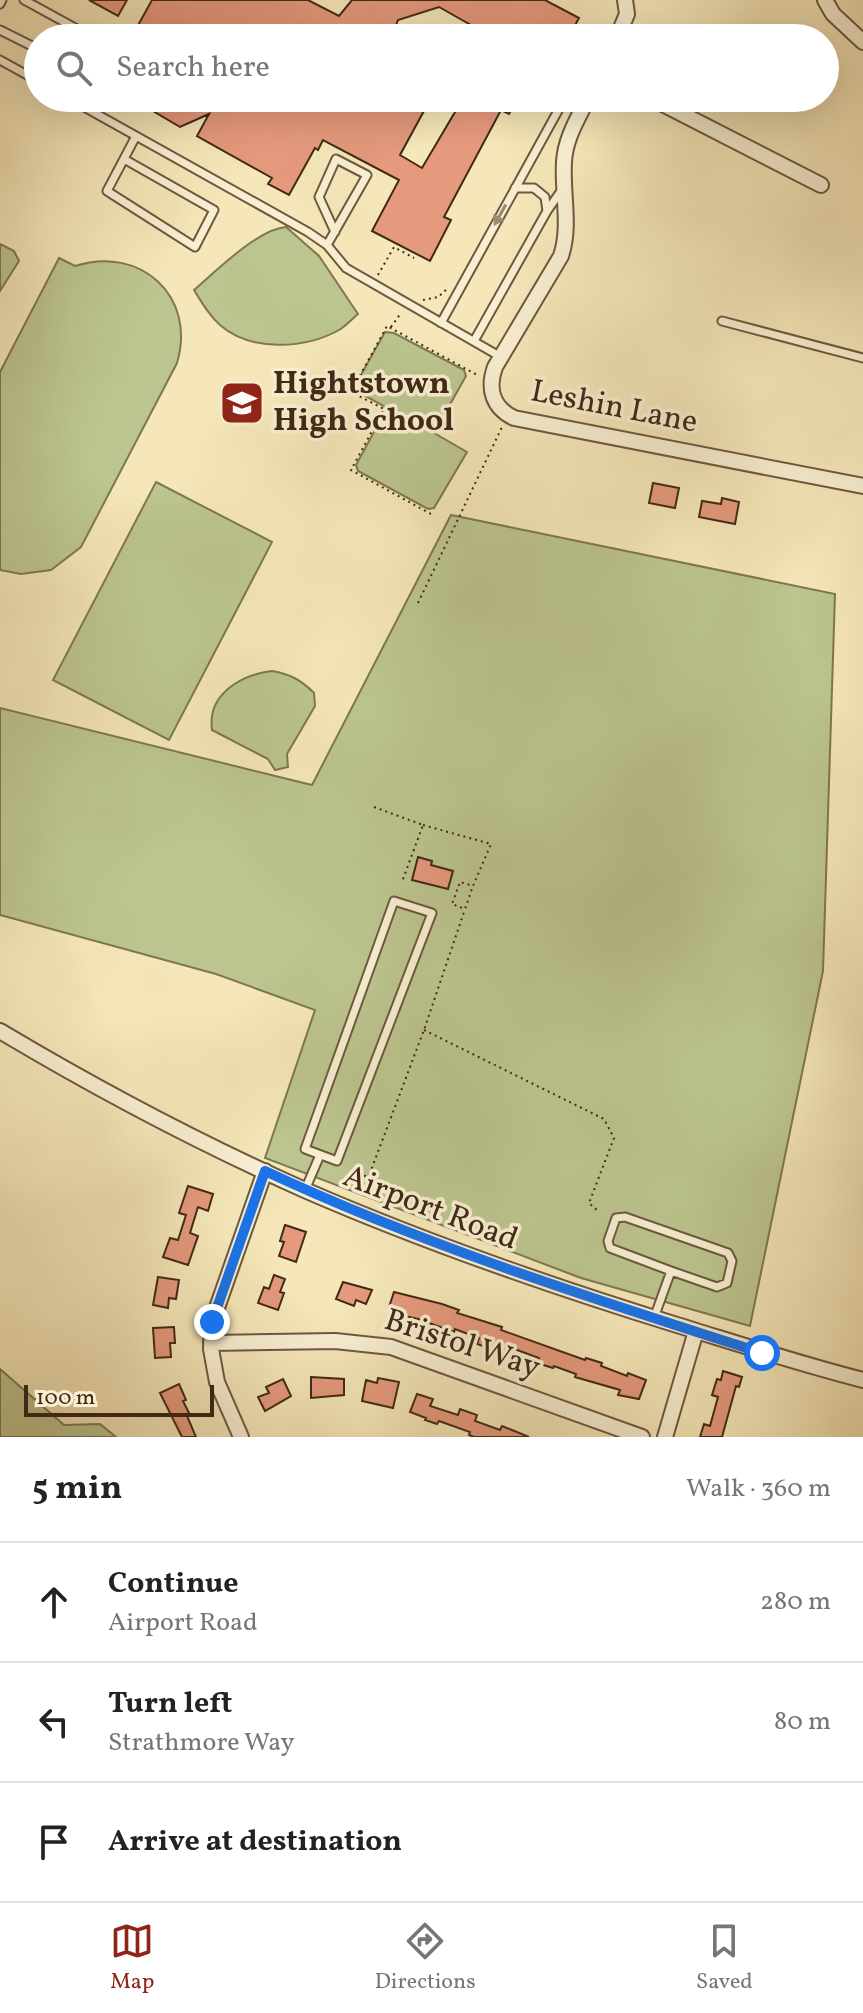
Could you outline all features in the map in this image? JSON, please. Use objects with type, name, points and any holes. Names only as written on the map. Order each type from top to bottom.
[{"type":"street","points":[[623,24],[627,14],[625,0]]},
{"type":"street","points":[[825,0],[833,14],[863,42]]},
{"type":"street","name":"Leshin Lane","points":[[582,112],[566,147],[564,187],[567,228],[561,256],[491,377],[490,387],[499,407],[514,418],[863,486]]},
{"type":"street","points":[[678,112],[821,185]]},
{"type":"street","name":"Airport Road","points":[[0,1031],[148,1114],[305,1190],[486,1263],[762,1353],[863,1380]]},
{"type":"street","points":[[241,1437],[217,1382],[211,1343],[214,1311],[265,1171]]},
{"type":"street","points":[[665,1437],[696,1331]]},
{"type":"street","name":"Bristol Way","points":[[211,1343],[335,1341],[391,1347],[642,1437]]},
{"type":"lane","points":[[24,0],[68,24]]},
{"type":"lane","points":[[0,30],[24,42]]},
{"type":"lane","points":[[0,60],[24,73]]},
{"type":"lane","points":[[93,112],[308,232],[327,245],[346,268],[501,357]]},
{"type":"lane","points":[[441,323],[557,112]]},
{"type":"lane","points":[[124,159],[214,210],[195,247],[107,191],[136,136]]},
{"type":"lane","points":[[327,245],[335,232],[367,175],[336,159],[319,197],[335,232]]},
{"type":"lane","points":[[474,341],[547,211],[564,187]]},
{"type":"lane","points":[[515,188],[534,188],[545,197],[547,211]]},
{"type":"lane","points":[[722,321],[863,358]]},
{"type":"lane","points":[[394,901],[432,913],[337,1161],[320,1155],[305,1149],[394,901]]},
{"type":"lane","points":[[305,1190],[320,1155]]},
{"type":"lane","points":[[625,1217],[728,1253],[732,1261],[727,1283],[717,1287],[671,1271],[610,1248],[608,1241],[616,1218],[625,1217]]},
{"type":"lane","points":[[654,1318],[671,1271]]},
{"type":"path","points":[[377,277],[394,247],[414,258]]},
{"type":"path","points":[[419,300],[438,297],[448,288]]},
{"type":"path","points":[[391,328],[402,312]]},
{"type":"path","points":[[431,514],[351,470],[384,409],[351,392],[387,326],[480,377]]},
{"type":"path","points":[[418,603],[503,424]]},
{"type":"path","points":[[358,1175],[367,1176],[370,1173],[491,844],[374,807]]},
{"type":"path","points":[[402,882],[423,825]]},
{"type":"path","points":[[465,909],[452,904],[460,882],[473,886]]},
{"type":"path","points":[[424,1030],[604,1119],[614,1138],[589,1203],[598,1211]]},
{"type":"green space","points":[[286,227],[319,256],[358,314],[339,330],[310,341],[278,345],[247,340],[220,325],[194,290],[250,243]]},
{"type":"green space","points":[[0,244],[14,251],[19,261],[0,291]]},
{"type":"green space","points":[[59,258],[75,266],[99,261],[121,263],[141,270],[158,282],[171,297],[179,317],[181,339],[177,363],[81,547],[51,570],[21,574],[0,570],[0,372]]},
{"type":"green space","points":[[385,332],[394,333],[464,370],[466,376],[434,433],[467,452],[434,508],[428,509],[358,471],[356,465],[387,408],[353,389]]},
{"type":"green space","points":[[156,482],[272,542],[169,740],[53,680]]},
{"type":"green space","points":[[451,515],[835,594],[823,971],[750,1326],[581,1278],[265,1158],[315,1010],[216,974],[0,915],[0,708],[312,785]]},
{"type":"green space","points":[[272,671],[304,684],[314,693],[315,706],[287,754],[288,767],[275,770],[268,759],[212,730],[215,706],[228,688],[249,677]]},
{"type":"green space","points":[[0,1369],[64,1425],[100,1424],[116,1437],[0,1437]]},
{"type":"building","points":[[89,0],[127,0],[118,16]]},
{"type":"building","points":[[152,0],[308,0],[339,16],[352,0],[545,0],[579,18],[576,24],[469,24],[439,7],[398,20],[396,24],[139,24]]},
{"type":"building","points":[[155,112],[423,112],[400,155],[422,168],[455,112],[500,112],[444,217],[451,220],[430,261],[372,231],[399,180],[323,140],[318,150],[315,148],[289,195],[268,184],[272,178],[197,136],[209,114],[180,127]]},
{"type":"building","points":[[653,483],[679,488],[675,508],[649,503]]},
{"type":"building","points":[[722,498],[739,502],[735,524],[699,517],[702,501],[721,504]]},
{"type":"building","points":[[418,857],[432,861],[431,865],[453,871],[448,889],[412,880]]},
{"type":"building","points":[[188,1186],[213,1194],[208,1211],[198,1207],[190,1233],[198,1236],[188,1265],[163,1257],[170,1238],[178,1240],[186,1215],[179,1213]]},
{"type":"building","points":[[285,1225],[306,1232],[296,1262],[279,1256]]},
{"type":"building","points":[[274,1275],[285,1279],[278,1310],[258,1303],[264,1287],[269,1289]]},
{"type":"building","points":[[158,1277],[179,1280],[176,1299],[169,1298],[168,1308],[153,1305]]},
{"type":"building","points":[[343,1282],[372,1290],[366,1304],[356,1300],[354,1306],[336,1299]]},
{"type":"building","points":[[394,1292],[442,1304],[459,1310],[457,1313],[502,1327],[501,1330],[585,1360],[602,1363],[601,1366],[627,1376],[628,1373],[646,1380],[639,1399],[618,1395],[620,1390],[575,1377],[576,1374],[554,1366],[537,1363],[539,1358],[509,1347],[499,1346],[497,1351],[477,1344],[479,1338],[455,1329],[454,1332],[418,1319],[396,1316],[398,1310],[389,1307]]},
{"type":"building","points":[[174,1327],[175,1343],[170,1343],[171,1357],[155,1358],[153,1328]]},
{"type":"building","points":[[723,1371],[742,1377],[739,1387],[736,1386],[722,1437],[700,1437],[704,1424],[710,1426],[718,1397],[712,1395]]},
{"type":"building","points":[[311,1377],[344,1379],[344,1395],[311,1398]]},
{"type":"building","points":[[378,1378],[399,1382],[393,1408],[362,1401],[366,1380],[377,1383]]},
{"type":"building","points":[[283,1379],[291,1396],[265,1411],[258,1397],[269,1393],[266,1387]]},
{"type":"building","points":[[179,1384],[196,1437],[182,1437],[160,1393]]},
{"type":"building","points":[[417,1394],[433,1399],[430,1406],[458,1415],[460,1409],[477,1415],[475,1421],[500,1430],[502,1426],[529,1437],[474,1437],[469,1435],[470,1432],[439,1421],[437,1424],[425,1420],[410,1412]]},
{"type":"place","name":"Hightstown High School","points":[[242,403]]},
{"type":"route","points":[[212,1322],[265,1171],[486,1263],[762,1353]]}]
